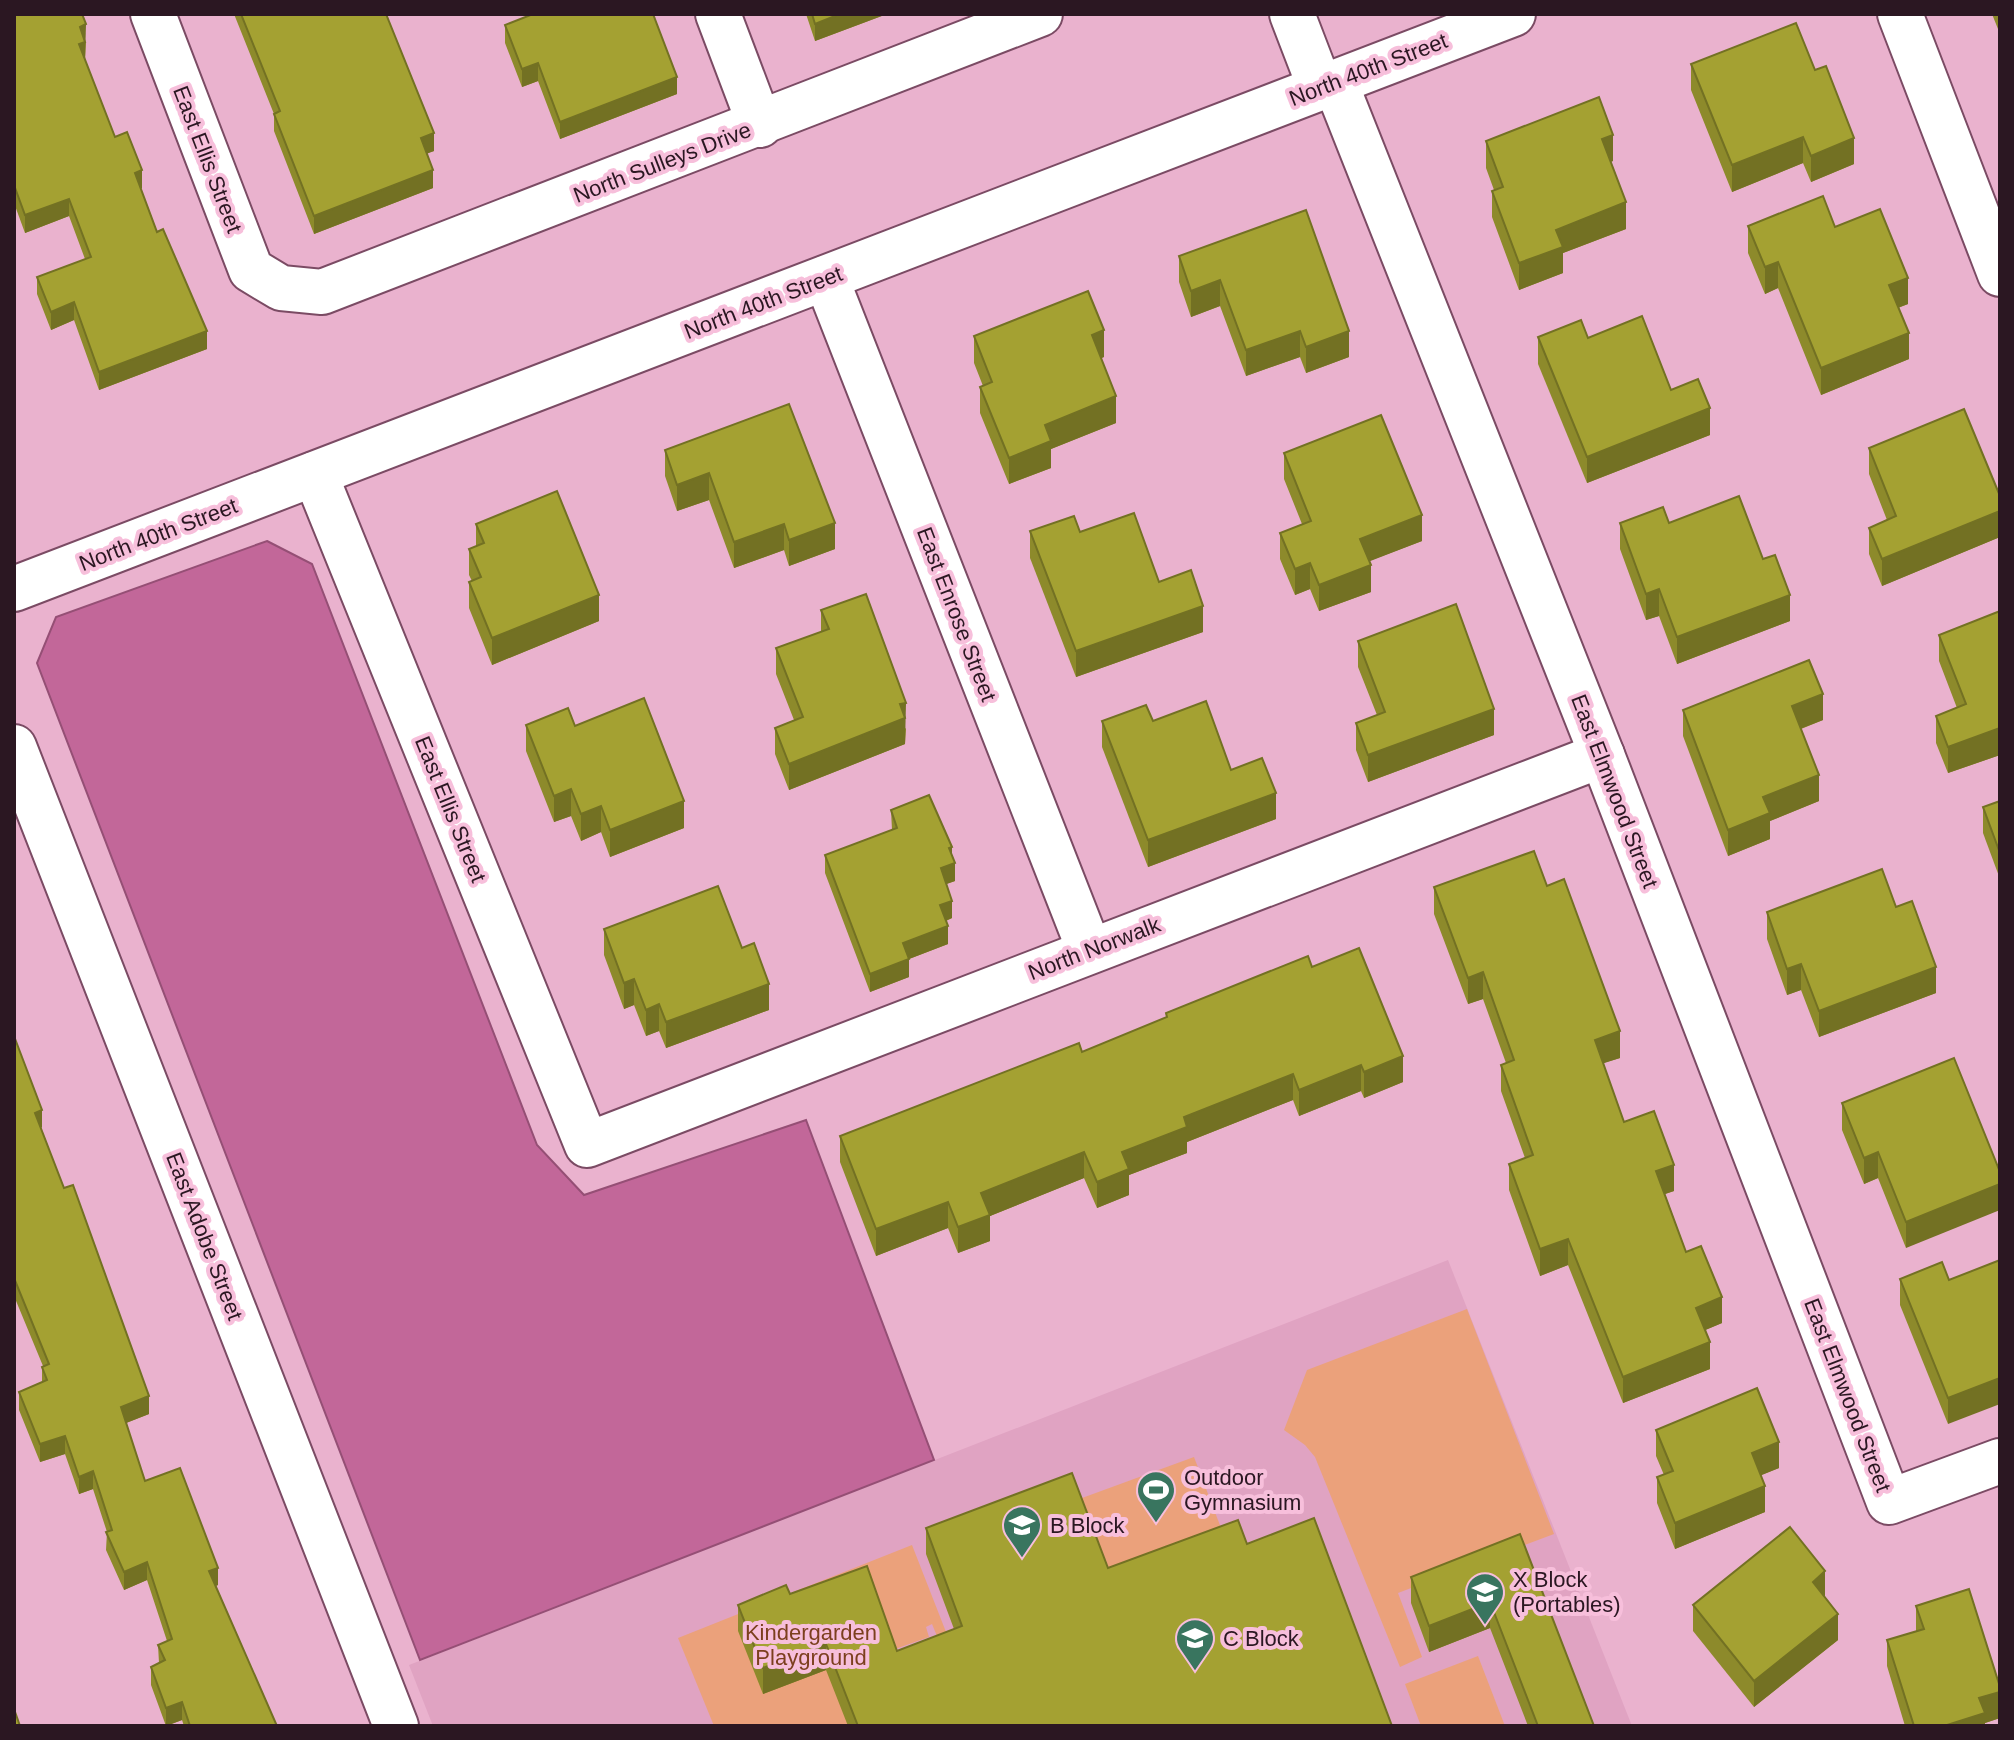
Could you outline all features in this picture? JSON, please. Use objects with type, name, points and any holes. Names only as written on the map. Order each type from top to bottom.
[{"type":"street","name":"East Ellis Street","points":[[153,14],[251,270],[281,288]]},
{"type":"street","points":[[718,14],[760,125]]},
{"type":"street","name":"North Sulleys Drive","points":[[281,288],[322,292],[760,125],[1040,14]]},
{"type":"street","name":"East Elmwood Street","points":[[1292,14],[1328,84],[1602,755],[1889,1502],[2000,1461]]},
{"type":"street","name":"North 40th Street","points":[[14,589],[1513,14]]},
{"type":"street","points":[[1900,14],[2000,274]]},
{"type":"street","name":"East Enrose Street","points":[[826,278],[1089,949]]},
{"type":"street","name":"East Ellis Street","points":[[315,474],[587,1145]]},
{"type":"street","name":"East Adobe Street","points":[[14,747],[31,839],[396,1726]]},
{"type":"street","name":"North Norwalk","points":[[587,1145],[1089,949],[1602,755]]},
{"type":"shaded area","points":[[267,541],[312,564],[537,1145],[584,1195],[806,1120],[934,1460],[420,1660],[37,663],[56,617]]},
{"type":"shaded area","points":[[1448,1260],[1632,1726],[433,1726],[409,1665]]},
{"type":"green space","points":[[1467,1309],[1554,1534],[1398,1593],[1422,1657],[1400,1667],[1315,1457],[1305,1445],[1284,1430],[1307,1370]]},
{"type":"green space","name":"Outdoor Gymnasium","points":[[1194,1457],[1229,1549],[1117,1590],[1082,1498]]},
{"type":"green space","name":"Kindergarden Playground","points":[[912,1545],[955,1655],[946,1658],[932,1624],[926,1627],[929,1637],[884,1653],[848,1726],[714,1726],[678,1638]]},
{"type":"green space","points":[[1478,1656],[1505,1726],[1421,1726],[1405,1684]]},
{"type":"building","points":[[14,14],[82,14],[86,24],[80,27],[85,42],[79,44],[115,137],[127,132],[142,170],[135,173],[157,232],[163,229],[207,331],[99,372],[74,302],[51,312],[37,277],[91,257],[69,199],[25,215],[14,185]]},
{"type":"building","points":[[241,14],[386,14],[434,133],[421,138],[433,170],[314,216],[274,114],[280,111]]},
{"type":"building","points":[[533,14],[653,14],[677,77],[560,122],[538,63],[522,69],[505,25]]},
{"type":"building","points":[[812,14],[840,14],[815,24]]},
{"type":"building","points":[[1796,23],[1815,70],[1826,66],[1854,138],[1811,156],[1803,137],[1732,165],[1691,64]]},
{"type":"building","points":[[1599,97],[1613,135],[1602,139],[1626,202],[1556,230],[1563,247],[1519,263],[1492,191],[1503,187],[1486,141]]},
{"type":"building","points":[[1823,196],[1835,227],[1880,209],[1908,278],[1889,285],[1909,333],[1821,368],[1778,262],[1765,267],[1748,226]]},
{"type":"building","points":[[1306,210],[1349,331],[1306,347],[1300,331],[1246,350],[1220,280],[1191,291],[1179,256]]},
{"type":"building","points":[[1088,291],[1104,330],[1092,335],[1116,396],[1045,425],[1051,441],[1009,458],[980,387],[992,382],[974,336]]},
{"type":"building","points":[[1642,316],[1671,390],[1698,379],[1710,408],[1587,457],[1538,337],[1581,320],[1588,338]]},
{"type":"building","points":[[789,404],[835,523],[789,540],[784,524],[734,542],[709,473],[677,485],[665,450]]},
{"type":"building","points":[[1964,409],[2000,496],[2000,511],[1882,559],[1869,528],[1896,516],[1869,448]]},
{"type":"building","points":[[1381,415],[1422,515],[1360,539],[1371,565],[1319,585],[1310,563],[1295,569],[1280,533],[1311,521],[1284,453]]},
{"type":"building","points":[[557,491],[599,595],[492,638],[469,582],[481,577],[469,549],[484,543],[476,524]]},
{"type":"building","points":[[1739,496],[1763,559],[1775,555],[1790,595],[1677,637],[1659,589],[1646,594],[1620,523],[1663,507],[1669,523]]},
{"type":"building","points":[[1134,513],[1159,582],[1191,570],[1203,606],[1076,651],[1030,531],[1074,516],[1080,532]]},
{"type":"building","points":[[866,594],[906,703],[900,704],[905,718],[789,764],[775,728],[803,717],[776,648],[829,629],[821,610]]},
{"type":"building","points":[[1456,604],[1494,709],[1368,755],[1356,723],[1385,712],[1358,641]]},
{"type":"building","points":[[2000,611],[2000,728],[1948,747],[1936,716],[1966,704],[1939,635]]},
{"type":"building","points":[[1809,660],[1823,694],[1792,706],[1819,775],[1763,797],[1770,813],[1728,830],[1683,710]]},
{"type":"building","points":[[644,698],[684,801],[610,830],[601,806],[581,814],[571,789],[554,796],[526,725],[568,708],[575,726]]},
{"type":"building","points":[[1206,701],[1231,770],[1262,758],[1276,793],[1148,840],[1102,721],[1146,705],[1153,721]]},
{"type":"building","points":[[929,795],[952,847],[949,848],[955,863],[941,868],[952,901],[940,905],[948,926],[903,943],[909,959],[870,974],[825,855],[897,828],[891,810]]},
{"type":"building","points":[[2000,801],[2000,853],[1983,807]]},
{"type":"building","points":[[1534,851],[1547,886],[1564,879],[1620,1031],[1595,1040],[1624,1122],[1654,1111],[1674,1165],[1656,1171],[1686,1252],[1701,1246],[1722,1297],[1696,1308],[1710,1342],[1623,1377],[1568,1239],[1540,1249],[1509,1164],[1533,1155],[1501,1065],[1514,1060],[1483,972],[1468,978],[1434,887]]},
{"type":"building","points":[[1882,869],[1896,907],[1912,901],[1936,967],[1819,1011],[1801,964],[1787,969],[1767,912]]},
{"type":"building","points":[[718,886],[742,948],[754,943],[769,984],[666,1022],[659,1004],[646,1010],[634,979],[624,983],[604,929]]},
{"type":"building","points":[[1359,948],[1403,1056],[1364,1072],[1361,1065],[1299,1090],[1293,1074],[1184,1117],[1187,1127],[1122,1152],[1129,1169],[1097,1182],[1084,1152],[981,1193],[990,1215],[958,1227],[948,1202],[876,1229],[840,1136],[1079,1043],[1082,1052],[1167,1017],[1166,1013],[1308,956],[1312,967]]},
{"type":"building","points":[[14,1036],[42,1110],[35,1113],[64,1188],[73,1185],[149,1396],[121,1407],[145,1481],[180,1468],[218,1568],[209,1571],[277,1726],[190,1726],[182,1702],[166,1708],[151,1667],[165,1660],[158,1645],[172,1639],[147,1562],[124,1572],[106,1532],[112,1530],[93,1471],[79,1477],[65,1436],[40,1444],[19,1392],[47,1380],[42,1367],[49,1364],[14,1278]]},
{"type":"building","points":[[1954,1058],[2000,1172],[2000,1184],[1906,1222],[1878,1152],[1864,1158],[1842,1103]]},
{"type":"building","points":[[2000,1260],[2000,1378],[1948,1398],[1900,1279],[1942,1262],[1949,1280]]},
{"type":"building","points":[[1757,1388],[1779,1442],[1752,1453],[1765,1486],[1675,1523],[1657,1477],[1673,1471],[1656,1430]]},
{"type":"building","points":[[1072,1473],[1108,1568],[1238,1520],[1247,1544],[1314,1518],[1392,1726],[858,1726],[826,1644],[763,1668],[738,1605],[786,1585],[790,1594],[867,1566],[897,1651],[962,1626],[926,1528]]},
{"type":"building","points":[[1790,1527],[1825,1571],[1813,1582],[1838,1614],[1754,1681],[1693,1605]]},
{"type":"building","name":"X Block (Portables)","points":[[1520,1534],[1594,1726],[1538,1726],[1490,1602],[1429,1626],[1411,1577]]},
{"type":"building","points":[[1969,1589],[2000,1692],[1979,1698],[1985,1713],[1944,1726],[1914,1726],[1887,1640],[1924,1629],[1916,1606]]},
{"type":"building","points":[[14,1709],[20,1726],[14,1726]]},
{"type":"place","name":"Outdoor Gymnasium","points":[[1156,1524]]},
{"type":"place","name":"B Block","points":[[1022,1559]]},
{"type":"place","name":"X Block (Portables)","points":[[1485,1626]]},
{"type":"place","name":"C Block","points":[[1195,1672]]}]
